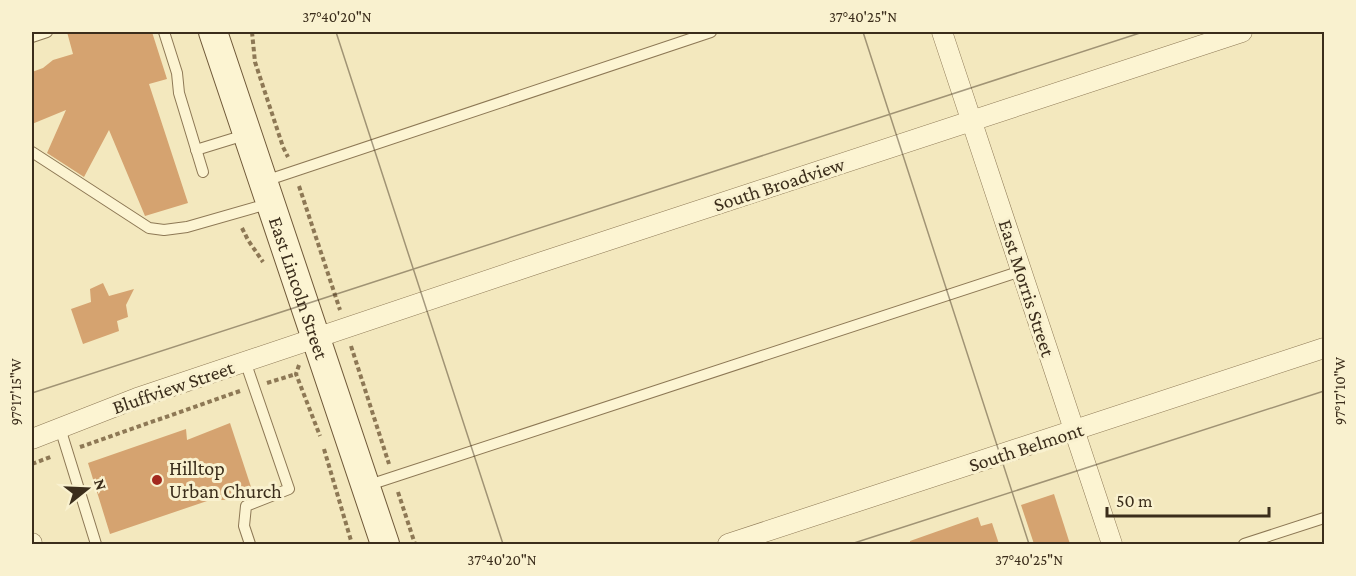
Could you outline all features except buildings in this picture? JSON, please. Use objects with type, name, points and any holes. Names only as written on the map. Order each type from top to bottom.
[{"type":"street","name":"East Lincoln Street","points":[[213,32],[267,192],[305,341],[366,486],[385,544]]},
{"type":"street","name":"East Morris Street","points":[[942,32],[1112,544]]},
{"type":"street","name":"South Broadview","points":[[305,341],[1242,32]]},
{"type":"street","name":"Bluffview Street","points":[[32,439],[137,398],[305,341]]},
{"type":"street","name":"South Belmont","points":[[728,544],[1324,348]]},
{"type":"lane","points":[[32,37],[47,32]]},
{"type":"lane","points":[[164,32],[177,73],[179,93],[203,172]]},
{"type":"lane","points":[[32,152],[149,228],[164,230],[187,227],[235,213],[294,171],[711,32]]},
{"type":"lane","points":[[196,150],[248,134]]},
{"type":"lane","points":[[366,486],[1021,271]]},
{"type":"lane","points":[[245,362],[289,489],[246,506],[244,526],[250,544]]},
{"type":"lane","points":[[60,428],[96,544]]},
{"type":"lane","points":[[1244,544],[1324,518]]},
{"type":"path","points":[[252,32],[255,62],[283,147],[294,171],[415,544]]},
{"type":"path","points":[[235,213],[248,240],[266,267]]},
{"type":"path","points":[[305,341],[296,374],[322,442],[352,544]]},
{"type":"path","points":[[32,464],[226,395],[296,374]]},
{"type":"place","name":"Hilltop Urban Church","points":[[157,480]]}]
